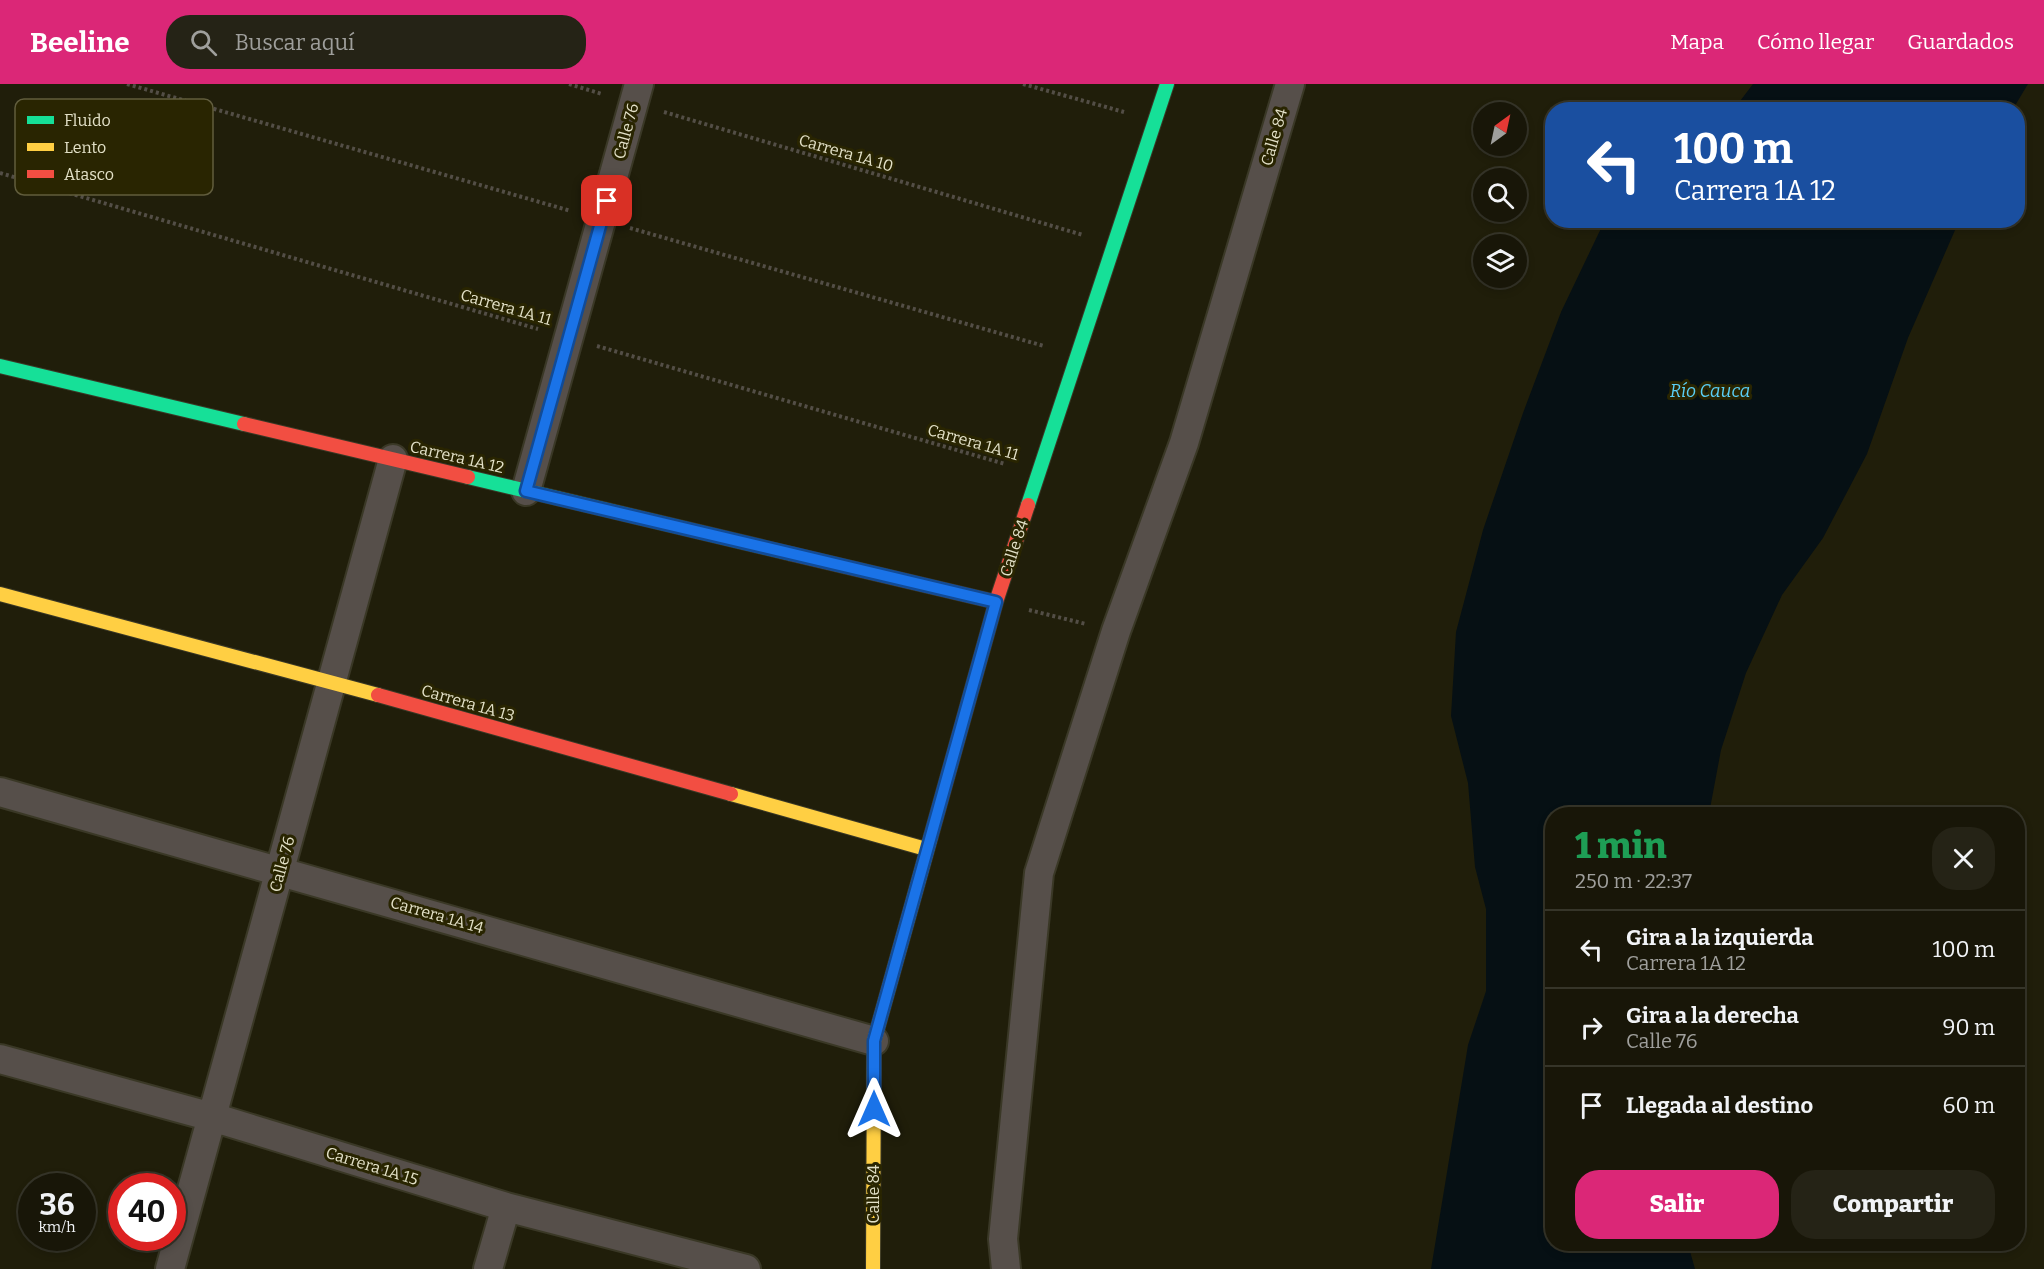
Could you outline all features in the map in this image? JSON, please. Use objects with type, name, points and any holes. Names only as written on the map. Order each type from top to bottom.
[{"type":"street","name":"Calle 84","points":[[873,1269],[874,1041],[996,602],[1167,84]]},
{"type":"street","name":"Calle 84","points":[[1006,1269],[1003,1239],[1038,873],[1116,631],[1184,442],[1290,84]]},
{"type":"street","name":"Calle 76","points":[[526,491],[636,94]]},
{"type":"street","name":"Carrera 1A 12","points":[[0,366],[996,602]]},
{"type":"street","name":"Calle 76","points":[[170,1269],[393,459]]},
{"type":"street","name":"Carrera 1A 13","points":[[0,594],[332,682],[926,849]]},
{"type":"street","name":"Carrera 1A 14","points":[[0,792],[874,1041]]},
{"type":"street","name":"Carrera 1A 15","points":[[0,1059],[212,1117],[506,1207],[746,1269]]},
{"type":"street","points":[[488,1269],[506,1207]]},
{"type":"path","name":"Carrera 1A 10","points":[[569,84],[636,94],[1116,244]]},
{"type":"path","points":[[1023,84],[1155,121]]},
{"type":"path","name":"Carrera 1A 11","points":[[0,173],[15,177]]},
{"type":"path","name":"Carrera 1A 11","points":[[76,195],[1039,473]]},
{"type":"path","points":[[996,602],[1116,631]]},
{"type":"water","points":[[1753,84],[2028,84],[2017,102],[1739,102]]},
{"type":"water","name":"Río Cauca","points":[[1601,228],[1956,228],[1908,338],[1867,454],[1823,538],[1782,595],[1746,673],[1721,750],[1710,807],[1545,807],[1545,1251],[1690,1251],[1695,1269],[1431,1269],[1468,1045],[1486,991],[1486,909],[1475,867],[1468,783],[1451,716],[1456,632],[1483,530],[1561,312]]},
{"type":"traffic: fast","points":[[1028,505],[1167,84]]},
{"type":"traffic: fast","points":[[0,366],[244,424]]},
{"type":"traffic: fast","points":[[468,477],[792,554]]},
{"type":"traffic: slow","points":[[0,594],[378,695]]},
{"type":"traffic: slow","points":[[731,794],[926,849]]},
{"type":"traffic: slow","points":[[873,1269],[874,1041],[931,836]]},
{"type":"traffic: jam","points":[[244,424],[468,477]]},
{"type":"traffic: jam","points":[[931,836],[996,602],[1028,505]]},
{"type":"traffic: jam","points":[[792,554],[996,602]]},
{"type":"traffic: jam","points":[[378,695],[731,794]]},
{"type":"route","points":[[607,201],[526,491],[996,602],[874,1041],[874,1109]]}]
